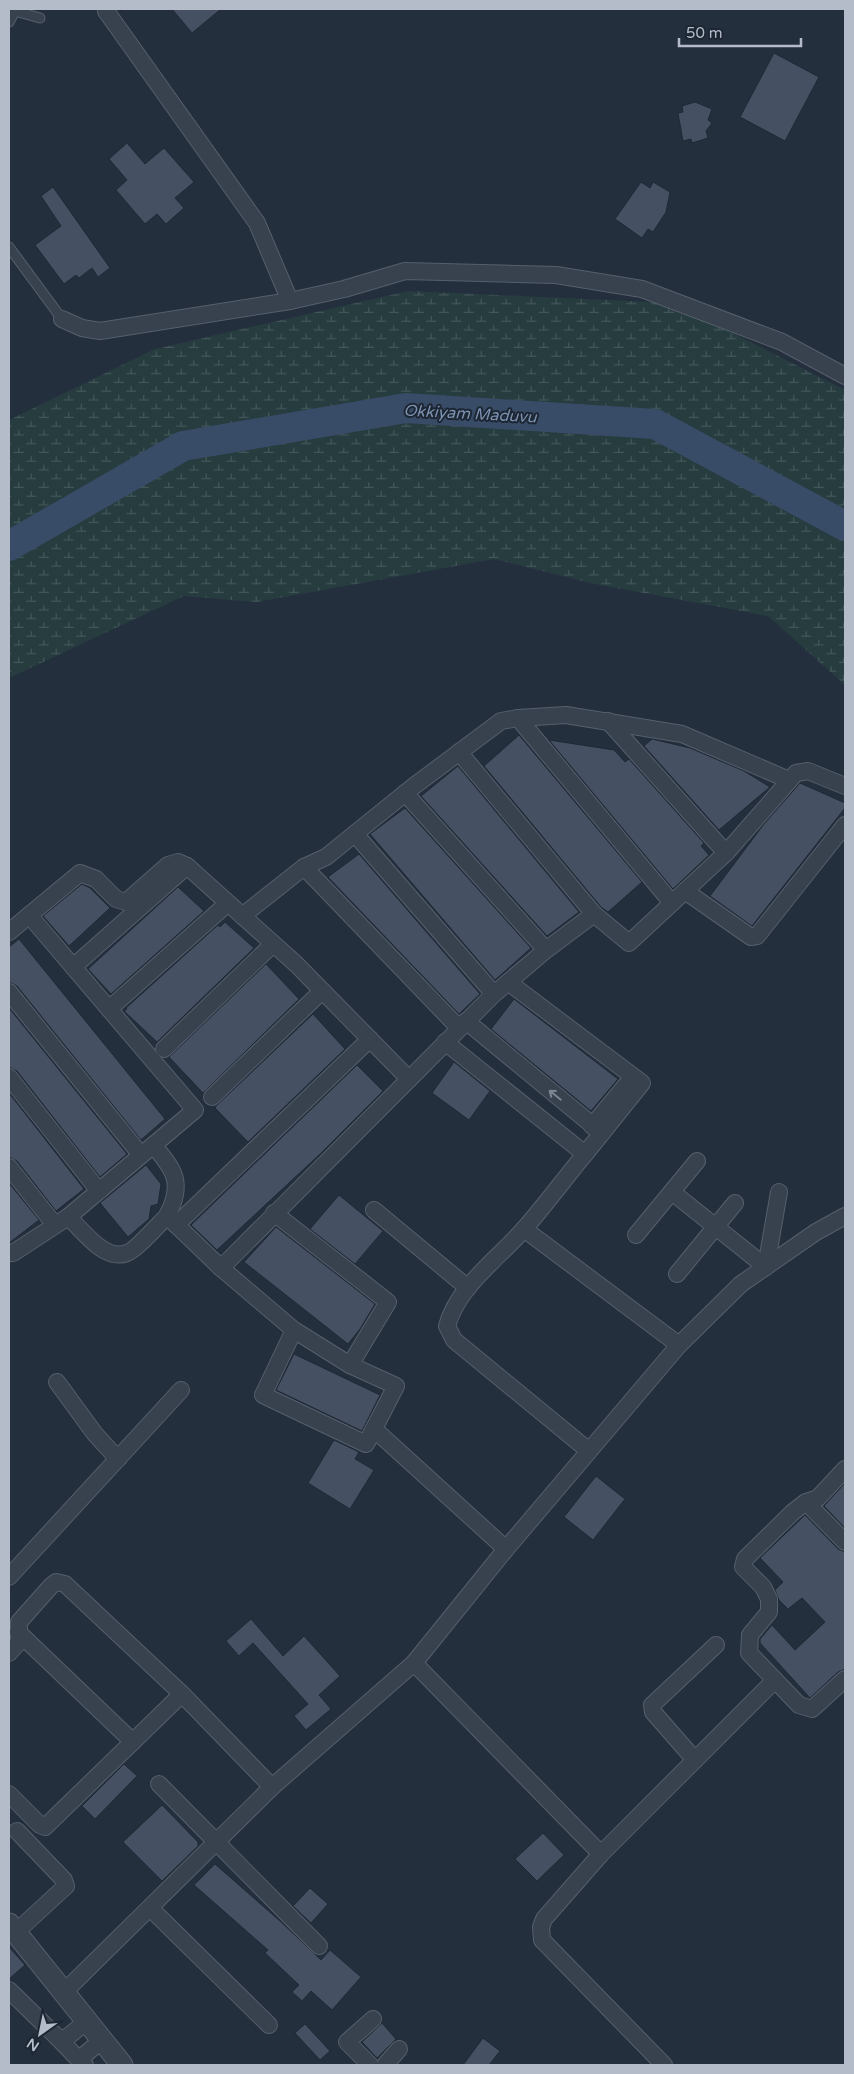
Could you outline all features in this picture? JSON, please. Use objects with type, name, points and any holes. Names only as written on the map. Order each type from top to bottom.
[{"type":"street","points":[[106,11],[257,223],[290,301]]},
{"type":"street","points":[[62,319],[82,328],[100,331],[290,301],[344,289],[405,271],[556,275],[642,288],[782,342],[845,376]]},
{"type":"street","points":[[242,916],[304,867],[326,857],[405,793],[501,721],[566,715],[682,734],[789,780]]},
{"type":"street","points":[[518,718],[672,903]]},
{"type":"street","points":[[608,722],[726,853]]},
{"type":"street","points":[[459,752],[594,914],[629,943],[726,853],[796,773],[808,771],[845,786]]},
{"type":"street","points":[[405,793],[546,950]]},
{"type":"street","points":[[685,891],[751,937],[757,936],[845,825]]},
{"type":"street","points":[[355,834],[494,994]]},
{"type":"street","points":[[9,932],[80,873],[96,879],[116,899],[126,902],[168,865],[178,862],[187,866],[273,944],[409,1079]]},
{"type":"street","points":[[72,967],[187,866]]},
{"type":"street","points":[[304,867],[462,1025],[597,1130]]},
{"type":"street","points":[[109,1009],[228,903]]},
{"type":"street","points":[[221,1268],[494,994],[546,950],[594,914]]},
{"type":"street","points":[[9,1254],[61,1221],[195,1110],[29,915]]},
{"type":"street","points":[[164,1049],[273,944]]},
{"type":"street","points":[[508,982],[642,1084],[597,1130],[585,1154],[524,1229],[468,1288],[451,1312],[447,1326],[454,1340],[589,1451]]},
{"type":"street","points":[[212,1098],[322,991]]},
{"type":"street","points":[[9,992],[147,1150],[169,1163],[176,1178],[172,1221],[221,1268],[294,1330],[350,1365],[396,1386],[366,1444],[262,1395],[294,1330]]},
{"type":"street","points":[[9,1167],[61,1221],[114,1255],[128,1253],[172,1221],[370,1039]]},
{"type":"street","points":[[445,1042],[585,1154]]},
{"type":"street","points":[[9,1077],[99,1190]]},
{"type":"street","points":[[636,1235],[697,1161]]},
{"type":"street","points":[[672,1192],[766,1266]]},
{"type":"street","points":[[766,1266],[779,1192]]},
{"type":"street","points":[[676,1274],[734,1202]]},
{"type":"street","points":[[374,1210],[468,1288]]},
{"type":"street","points":[[274,1213],[388,1302],[350,1365]]},
{"type":"street","points":[[64,1992],[272,1787],[414,1663],[506,1549],[679,1345],[741,1284],[816,1232],[845,1216]]},
{"type":"street","points":[[524,1229],[679,1345]]},
{"type":"street","points":[[58,1382],[95,1434],[118,1459]]},
{"type":"street","points":[[9,1577],[181,1390]]},
{"type":"street","points":[[374,1429],[506,1549]]},
{"type":"street","points":[[845,1469],[818,1498],[806,1502],[793,1512],[743,1563],[744,1567],[763,1587],[769,1599],[769,1612],[750,1635],[749,1653],[799,1705],[812,1709],[845,1679]]},
{"type":"street","points":[[806,1502],[845,1542]]},
{"type":"street","points":[[9,1653],[19,1642],[19,1622],[51,1586],[56,1582],[65,1584],[182,1694],[272,1787]]},
{"type":"street","points":[[18,1632],[133,1742]]},
{"type":"street","points":[[695,1760],[653,1712],[652,1705],[716,1645]]},
{"type":"street","points":[[414,1663],[601,1854]]},
{"type":"street","points":[[664,2065],[542,1940],[541,1927],[544,1919],[601,1854],[774,1681]]},
{"type":"street","points":[[9,1794],[30,1817],[45,1827],[182,1694]]},
{"type":"street","points":[[159,1784],[319,1946]]},
{"type":"street","points":[[30,1817],[13,1834],[64,1880],[66,1886],[12,1928],[122,2065]]},
{"type":"street","points":[[150,1908],[269,2025]]},
{"type":"street","points":[[9,1990],[84,2064]]},
{"type":"street","points":[[370,2065],[347,2042],[373,2019]]},
{"type":"street","points":[[57,2037],[64,2039],[87,2021]]},
{"type":"street","points":[[84,2064],[83,2056],[102,2040]]},
{"type":"street","points":[[385,2065],[399,2049]]},
{"type":"lane","points":[[9,22],[15,10],[40,18]]},
{"type":"lane","points":[[9,247],[62,319]]},
{"type":"green space","points":[[408,291],[674,303],[845,390],[845,685],[768,616],[590,583],[494,559],[257,602],[184,596],[9,678],[9,420],[155,349]]},
{"type":"building","points":[[172,9],[221,9],[192,33]]},
{"type":"building","points":[[774,53],[819,77],[785,141],[740,117]]},
{"type":"building","points":[[695,102],[712,109],[708,120],[712,123],[706,131],[708,138],[692,143],[691,139],[683,141],[678,113],[683,112],[682,106]]},
{"type":"building","points":[[127,143],[145,164],[164,148],[194,182],[175,198],[184,208],[166,224],[157,214],[145,224],[116,190],[127,180],[109,159]]},
{"type":"building","points":[[641,182],[650,188],[653,182],[670,192],[666,212],[653,232],[648,229],[642,238],[615,219]]},
{"type":"building","points":[[53,187],[110,268],[98,277],[92,268],[79,278],[76,275],[64,284],[35,245],[61,226],[41,196]]},
{"type":"building","points":[[519,735],[642,882],[608,912],[601,907],[484,766]]},
{"type":"building","points":[[652,739],[690,748],[744,771],[770,787],[719,830],[644,746]]},
{"type":"building","points":[[549,740],[614,750],[625,762],[629,759],[704,843],[701,846],[709,855],[673,889]]},
{"type":"building","points":[[458,766],[579,912],[547,936],[421,796]]},
{"type":"building","points":[[800,783],[845,803],[845,808],[752,926],[710,896],[764,824]]},
{"type":"building","points":[[405,808],[531,948],[495,980],[370,834]]},
{"type":"building","points":[[359,854],[480,994],[459,1014],[328,877]]},
{"type":"building","points":[[82,884],[90,888],[110,908],[69,946],[43,916]]},
{"type":"building","points":[[178,887],[204,911],[111,994],[88,969]]},
{"type":"building","points":[[225,922],[254,948],[157,1042],[124,1011],[218,925],[220,927]]},
{"type":"building","points":[[19,939],[165,1119],[141,1140],[17,986],[9,982],[9,947]]},
{"type":"building","points":[[266,964],[299,999],[203,1093],[169,1057]]},
{"type":"building","points":[[514,999],[618,1079],[591,1111],[491,1029]]},
{"type":"building","points":[[9,1008],[127,1154],[100,1177],[17,1071],[9,1067]]},
{"type":"building","points":[[313,1014],[345,1049],[248,1142],[215,1108],[216,1106]]},
{"type":"building","points":[[454,1062],[490,1091],[469,1120],[432,1093]]},
{"type":"building","points":[[357,1065],[383,1091],[319,1155],[217,1250],[191,1225]]},
{"type":"building","points":[[9,1093],[84,1189],[56,1211],[17,1161],[9,1157]]},
{"type":"building","points":[[146,1165],[161,1184],[158,1204],[151,1206],[149,1219],[128,1237],[100,1203]]},
{"type":"building","points":[[9,1183],[39,1220],[9,1243]]},
{"type":"building","points":[[339,1195],[383,1231],[355,1264],[310,1229]]},
{"type":"building","points":[[276,1227],[375,1304],[360,1329],[348,1344],[244,1262]]},
{"type":"building","points":[[294,1354],[380,1395],[362,1431],[276,1390]]},
{"type":"building","points":[[334,1440],[359,1452],[355,1459],[374,1470],[350,1509],[308,1483]]},
{"type":"building","points":[[596,1476],[625,1499],[593,1540],[564,1517]]},
{"type":"building","points":[[845,1483],[845,1528],[824,1506]]},
{"type":"building","points":[[805,1515],[838,1549],[845,1552],[845,1669],[838,1672],[810,1698],[760,1643],[760,1639],[772,1625],[795,1650],[825,1622],[802,1598],[788,1609],[779,1600],[775,1590],[783,1582],[760,1558]]},
{"type":"building","points":[[251,1619],[283,1656],[304,1636],[340,1676],[319,1695],[331,1709],[306,1730],[294,1716],[308,1704],[253,1643],[239,1656],[226,1641]]},
{"type":"building","points":[[124,1764],[137,1776],[95,1819],[82,1806]]},
{"type":"building","points":[[162,1805],[198,1842],[198,1846],[162,1881],[123,1842]]},
{"type":"building","points":[[543,1833],[564,1855],[537,1881],[515,1859]]},
{"type":"building","points":[[215,1864],[321,1960],[330,1950],[361,1977],[332,2010],[311,1991],[302,2001],[292,1992],[299,1985],[265,1953],[268,1950],[194,1885]]},
{"type":"building","points":[[310,1888],[328,1904],[311,1923],[293,1906]]},
{"type":"building","points":[[9,1947],[25,1965],[9,1979]]},
{"type":"building","points":[[382,2023],[396,2039],[377,2058],[362,2042]]},
{"type":"building","points":[[305,2024],[330,2051],[320,2060],[295,2033]]},
{"type":"building","points":[[483,2038],[500,2051],[489,2065],[463,2065]]},
{"type":"waterway","name":"Okkiyam Maduvu","points":[[9,546],[183,446],[406,408],[655,424],[845,526]]}]
